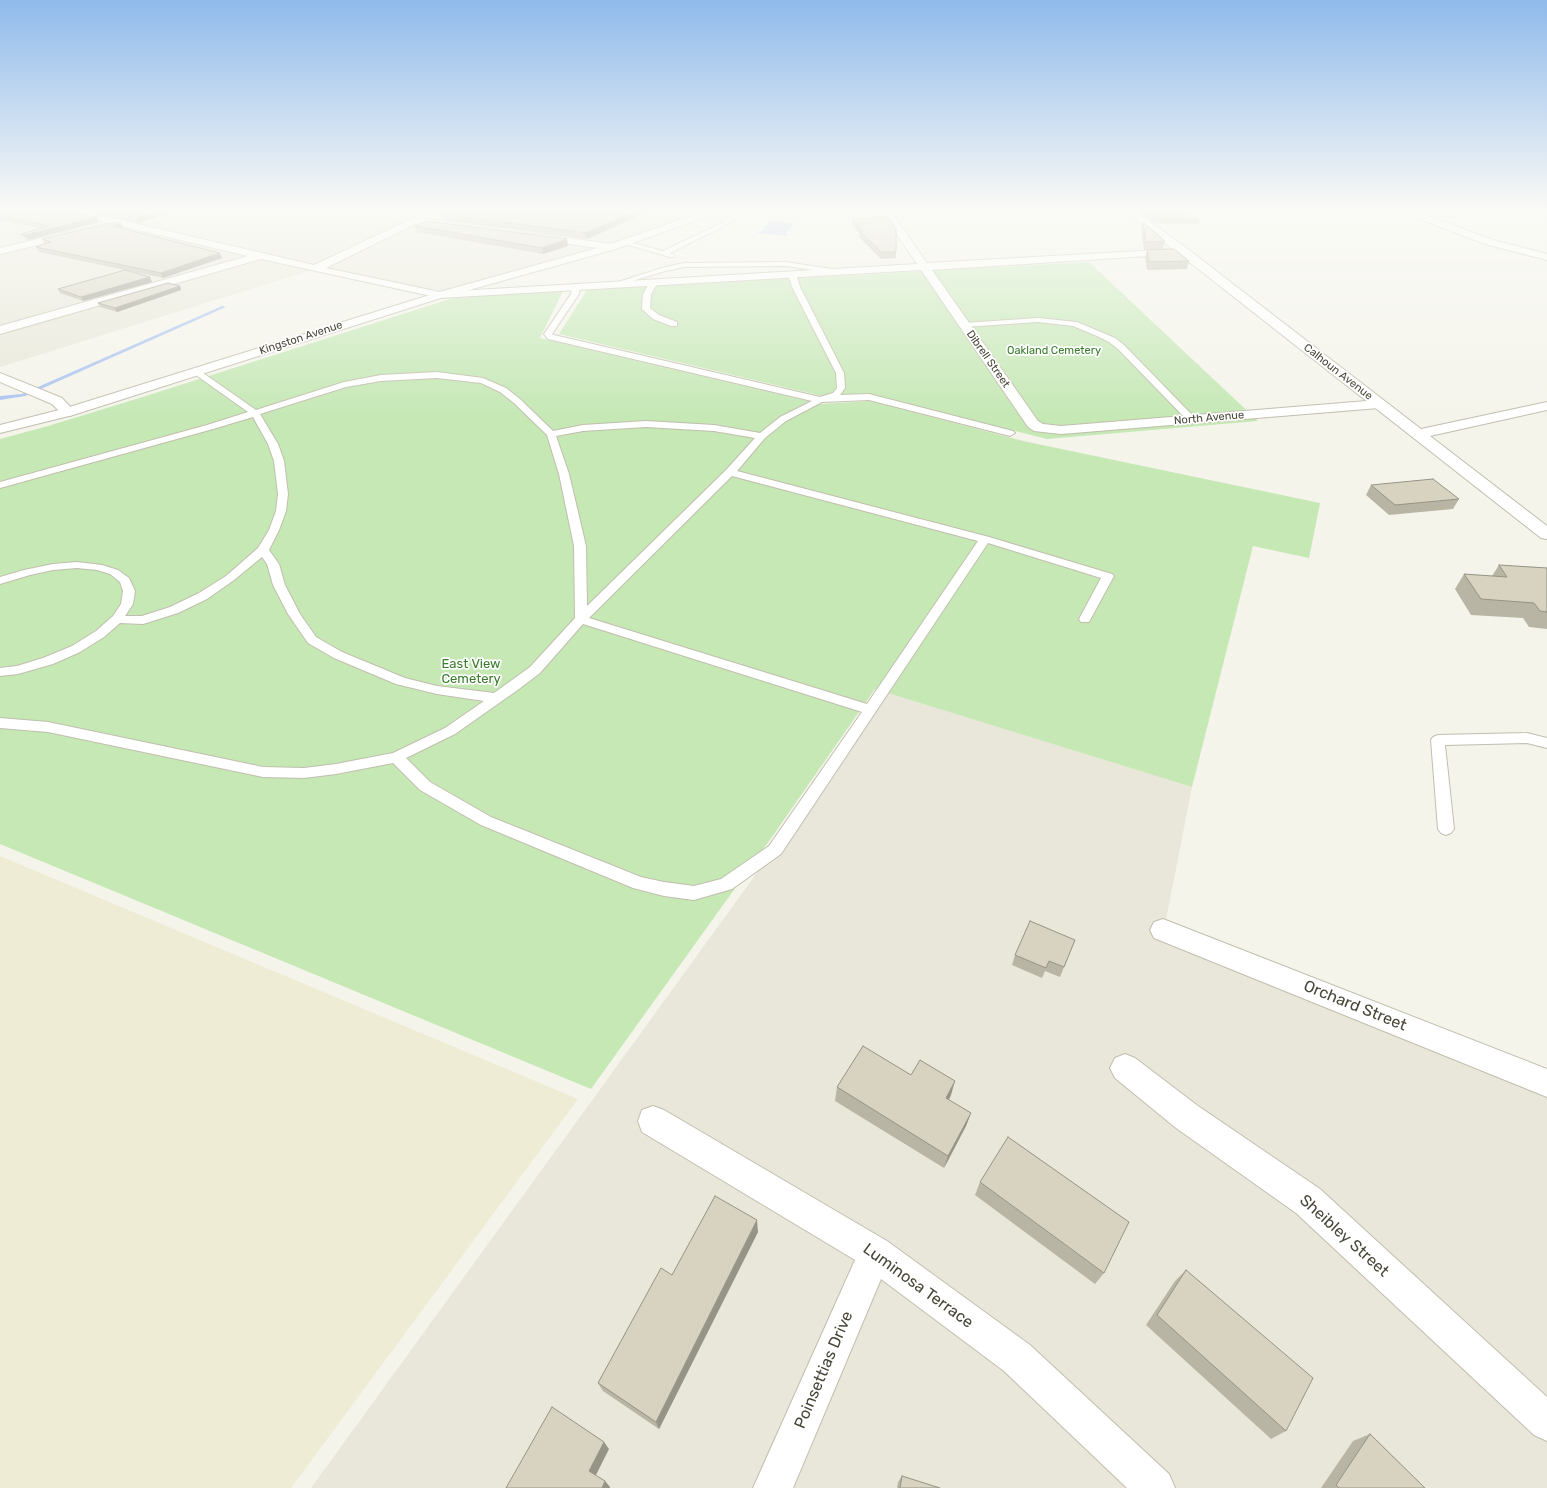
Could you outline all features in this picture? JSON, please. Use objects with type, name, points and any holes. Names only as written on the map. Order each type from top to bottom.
[{"type":"street","points":[[0,330],[179,279]]},
{"type":"street","points":[[365,279],[440,295],[698,279]]},
{"type":"street","name":"Kingston Avenue","points":[[0,429],[68,412],[440,295],[496,279]]},
{"type":"street","name":"Dibrell Street","points":[[933,279],[1033,424],[1039,428]]},
{"type":"street","name":"Calhoun Avenue","points":[[1220,279],[1547,534]]},
{"type":"street","points":[[0,377],[57,401],[68,412]]},
{"type":"street","name":"North Avenue","points":[[1039,428],[1061,430],[1379,404]]},
{"type":"street","points":[[1418,434],[1547,406]]},
{"type":"street","name":"Orchard Street","points":[[1163,930],[1547,1083]]},
{"type":"street","name":"Sheibley Street","points":[[1125,1068],[1187,1116],[1308,1201],[1547,1422]]},
{"type":"street","name":"Luminosa Terrace","points":[[653,1121],[875,1253],[1017,1358],[1155,1488]]},
{"type":"street","name":"Poinsettias Drive","points":[[773,1488],[875,1253]]},
{"type":"lane","points":[[616,284],[631,279]]},
{"type":"lane","points":[[0,723],[48,727],[263,772],[304,773],[336,769],[396,757],[450,730],[535,670],[581,619],[730,472],[762,436],[783,420],[820,400],[836,395],[841,388],[840,373],[796,287],[794,279]]},
{"type":"lane","points":[[654,282],[647,294],[646,309],[656,317],[674,324]]},
{"type":"lane","points":[[576,286],[575,294],[548,334],[551,337],[820,400],[849,397],[869,397],[1010,434]]},
{"type":"lane","points":[[964,325],[1038,320],[1074,324],[1100,334],[1112,340],[1121,347],[1191,419]]},
{"type":"lane","points":[[117,619],[142,620],[174,610],[203,596],[230,578],[263,550],[279,518],[283,494],[279,461],[273,444],[255,413],[196,371]]},
{"type":"lane","points":[[0,485],[203,430],[344,385],[381,378],[437,375],[466,378],[494,385],[517,401],[551,434],[564,474],[580,546],[581,619]]},
{"type":"lane","points":[[551,434],[583,428],[646,424],[714,428],[762,436]]},
{"type":"lane","points":[[730,472],[985,539],[1108,576],[1085,619]]},
{"type":"lane","points":[[396,757],[425,786],[486,821],[639,884],[694,893],[726,884],[774,850],[802,812],[985,539]]},
{"type":"lane","points":[[263,550],[273,564],[279,585],[294,614],[312,640],[338,655],[401,681],[437,690],[496,698]]},
{"type":"lane","points":[[0,581],[28,572],[53,567],[77,565],[98,567],[114,572],[125,580],[129,591],[127,604],[117,619],[100,634],[76,649],[48,661],[18,670],[0,672]]},
{"type":"lane","points":[[581,619],[870,710]]},
{"type":"lane","points":[[1446,829],[1438,740],[1527,738],[1547,743]]},
{"type":"shaded area","points":[[0,279],[281,279],[0,367]]},
{"type":"shaded area","points":[[375,279],[493,279],[448,292]]},
{"type":"shaded area","points":[[876,689],[1192,787],[1164,930],[1547,1083],[1547,1488],[311,1488],[788,830]]},
{"type":"shaded area","points":[[0,856],[578,1099],[291,1488],[0,1488]]},
{"type":"green space","name":"Oakland Cemetery","points":[[776,279],[1108,279],[1258,421],[1047,439],[877,396],[847,394],[822,396],[559,334],[587,290]]},
{"type":"green space","name":"East View Cemetery","points":[[563,291],[540,338],[821,404],[871,401],[1023,441],[1320,503],[1309,558],[1253,546],[1192,787],[875,689],[774,834],[591,1089],[0,844],[0,439],[149,395],[453,298]]},
{"type":"building","points":[[92,279],[142,279],[81,297],[58,289]]},
{"type":"building","points":[[168,283],[180,286],[115,308],[98,303]]},
{"type":"building","points":[[1433,479],[1459,499],[1395,505],[1371,485]]},
{"type":"building","points":[[1499,565],[1547,568],[1547,612],[1540,611],[1534,603],[1481,599],[1464,574],[1507,577]]},
{"type":"building","points":[[1030,921],[1075,940],[1064,967],[1049,961],[1046,968],[1015,955]]},
{"type":"building","points":[[863,1046],[911,1075],[920,1060],[955,1081],[946,1098],[971,1113],[948,1156],[837,1087]]},
{"type":"building","points":[[1008,1137],[1129,1222],[1104,1273],[980,1182]]},
{"type":"building","points":[[715,1196],[757,1220],[656,1422],[598,1383],[661,1268],[672,1275]]},
{"type":"building","points":[[1186,1270],[1313,1378],[1286,1431],[1157,1315]]},
{"type":"building","points":[[552,1407],[604,1442],[589,1471],[605,1481],[602,1488],[506,1488]]},
{"type":"building","points":[[1370,1434],[1425,1488],[1339,1488],[1336,1485]]},
{"type":"building","points":[[902,1476],[940,1488],[900,1488]]},
{"type":"waterway","points":[[0,398],[23,395],[224,307]]}]
